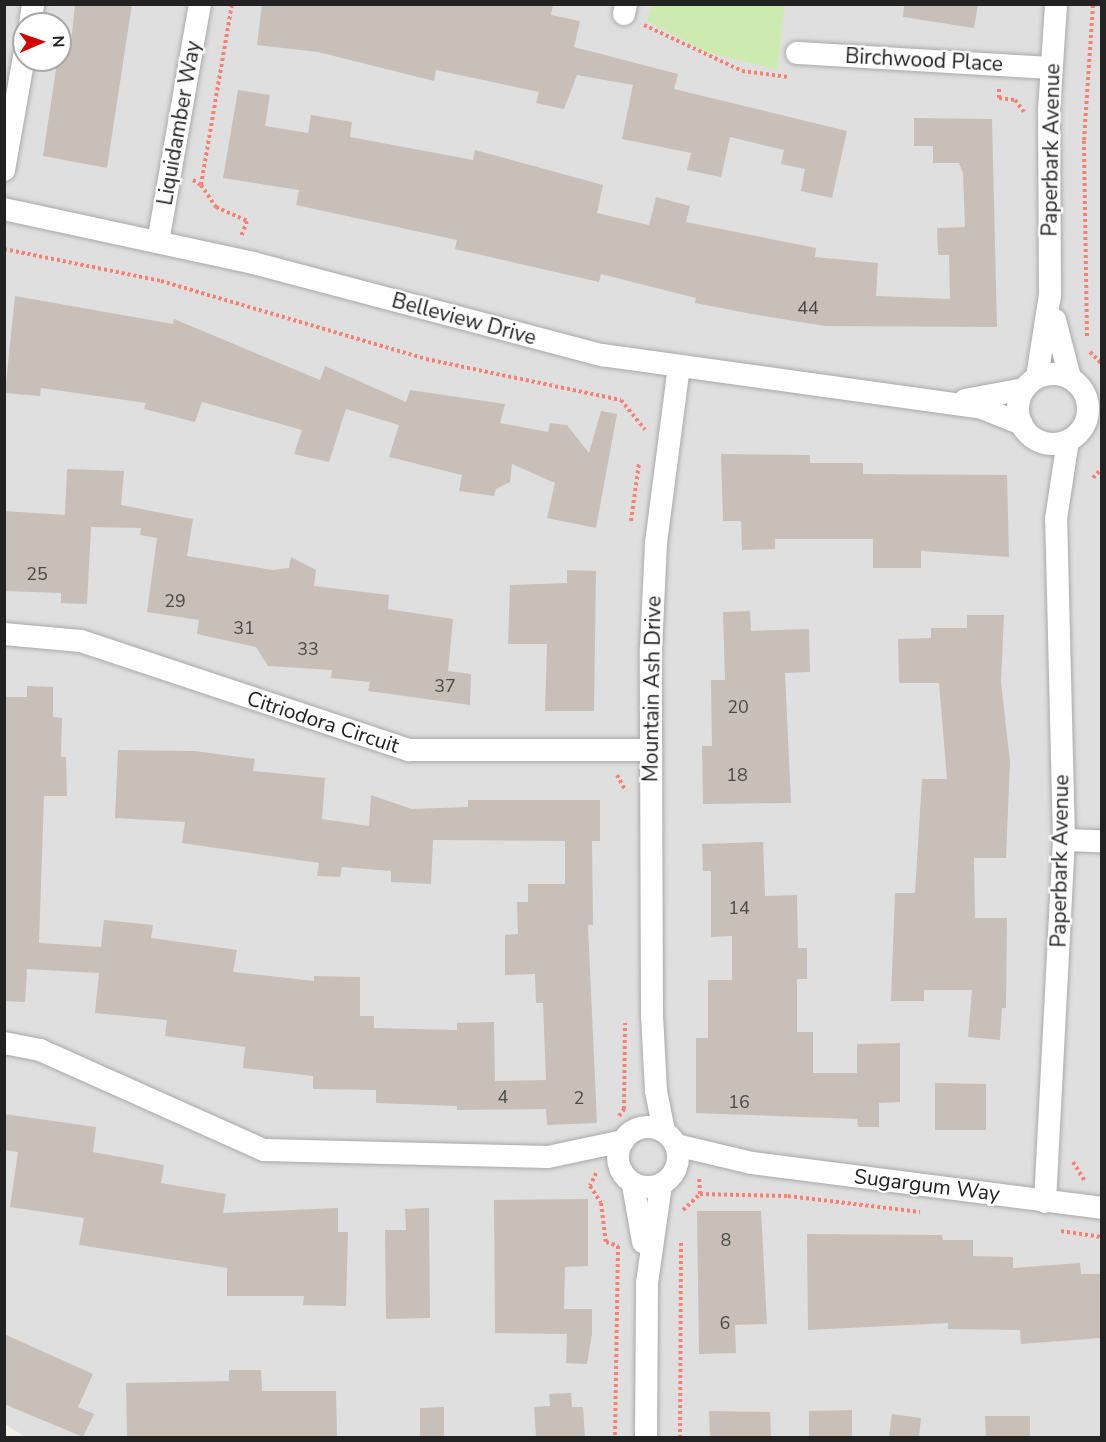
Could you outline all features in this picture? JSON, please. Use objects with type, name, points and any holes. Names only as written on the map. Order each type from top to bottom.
[{"type":"street","name":"Liquidamber Way","points":[[158,242],[200,4]]},
{"type":"street","name":"Paperbark Avenue","points":[[1031,383],[1050,295],[1052,68],[1056,4]]},
{"type":"street","name":"Birchwood Place","points":[[797,53],[1052,68]]},
{"type":"street","points":[[4,170],[21,72]]},
{"type":"street","name":"Belleview Drive","points":[[4,209],[232,258],[602,355],[982,408],[1030,432]]},
{"type":"street","name":"Paperbark Avenue","points":[[1050,295],[1070,378]]},
{"type":"street","name":"Mountain Ash Drive","points":[[668,1179],[670,1138],[656,1091],[652,1014],[651,750],[656,543],[679,366]]},
{"type":"street","points":[[1070,378],[1094,397],[1084,432],[1030,432],[1019,402],[1031,383],[1070,378]]},
{"type":"street","name":"Belleview Drive","points":[[928,402],[986,399],[1031,383]]},
{"type":"street","name":"Paperbark Avenue","points":[[1030,432],[1056,519],[1064,840],[1045,1202]]},
{"type":"street","name":"Paperbark Avenue","points":[[1056,519],[1084,432]]},
{"type":"street","name":"Citriodora Circuit","points":[[4,634],[81,641],[409,750],[651,750]]},
{"type":"street","points":[[1064,840],[1101,841]]},
{"type":"street","name":"Mountain Ash Drive","points":[[628,1180],[618,1162],[630,1134],[652,1014]]},
{"type":"street","points":[[4,1043],[40,1050],[264,1150],[600,1158],[628,1180],[647,1283],[646,1437]]},
{"type":"street","points":[[600,1158],[630,1134]]},
{"type":"street","name":"Sugargum Way","points":[[630,1134],[670,1138],[752,1163],[1101,1208]]},
{"type":"street","name":"Sugargum Way","points":[[628,1180],[668,1179],[699,1167],[752,1163]]},
{"type":"street","points":[[647,1283],[668,1179]]},
{"type":"path","points":[[201,185],[232,4]]},
{"type":"path","points":[[1094,4],[1084,140],[1087,339],[1089,351],[1101,364]]},
{"type":"path","points":[[625,9],[742,71],[793,78],[797,53]]},
{"type":"path","points":[[171,168],[201,185],[216,207],[247,221],[232,258]]},
{"type":"path","points":[[4,249],[161,281],[426,359],[621,400],[645,430],[670,434]]},
{"type":"path","points":[[643,442],[645,430]]},
{"type":"path","points":[[631,524],[641,454]]},
{"type":"path","points":[[1094,478],[1101,468]]},
{"type":"path","points":[[616,750],[617,781],[628,794],[628,804]]},
{"type":"path","points":[[615,1437],[618,1246],[606,1242],[601,1203],[590,1186],[600,1158],[602,1133],[608,1133],[624,1109],[625,1017]]},
{"type":"path","points":[[699,1167],[700,1194]]},
{"type":"path","points":[[681,1223],[681,1211],[700,1194],[788,1196],[926,1213]]},
{"type":"path","points":[[1051,1229],[1101,1237]]},
{"type":"path","points":[[680,1437],[681,1235]]},
{"type":"shaded area","points":[[5,5],[1101,5],[1101,1437],[27,1438],[5,1424]]},
{"type":"green space","points":[[653,5],[785,5],[777,70],[707,52],[647,21]]},
{"type":"building","points":[[75,4],[132,4],[107,168],[43,156],[56,72],[72,72]]},
{"type":"building","points":[[262,4],[553,4],[551,15],[580,21],[574,47],[678,74],[674,89],[847,131],[832,198],[801,191],[805,169],[781,164],[784,150],[730,137],[721,177],[687,170],[691,153],[622,139],[633,85],[577,75],[564,109],[536,103],[539,92],[436,70],[434,81],[318,52],[257,45]]},
{"type":"building","points":[[904,4],[978,4],[974,28],[903,17]]},
{"type":"building","points":[[238,90],[270,95],[265,126],[308,133],[311,115],[352,122],[350,137],[473,160],[475,150],[603,185],[597,213],[649,225],[656,197],[690,206],[686,222],[816,248],[815,257],[878,263],[876,296],[950,299],[949,255],[938,255],[937,228],[965,227],[963,173],[959,163],[933,163],[933,146],[914,146],[914,118],[992,119],[997,327],[825,326],[752,314],[695,303],[696,298],[601,274],[599,282],[455,249],[457,240],[296,205],[299,190],[223,178]]},
{"type":"building","points":[[15,296],[173,324],[174,319],[320,380],[325,366],[406,402],[410,390],[505,404],[500,423],[548,432],[550,423],[567,425],[589,453],[601,411],[617,414],[596,528],[547,518],[555,483],[512,464],[510,482],[496,489],[494,496],[459,491],[462,475],[389,457],[399,425],[346,409],[329,462],[294,454],[302,430],[202,402],[195,422],[144,409],[146,403],[41,388],[40,396],[5,393]]},
{"type":"building","points":[[721,454],[810,455],[810,463],[863,463],[863,474],[1007,475],[1009,557],[921,551],[921,568],[873,568],[873,539],[775,539],[775,549],[742,550],[741,521],[723,521]]},
{"type":"building","points":[[67,469],[124,471],[121,505],[193,519],[187,556],[273,570],[289,568],[291,557],[316,570],[314,586],[389,595],[388,609],[453,619],[448,671],[471,674],[470,705],[368,691],[370,682],[331,678],[332,670],[268,666],[256,647],[197,634],[199,620],[147,612],[157,538],[140,535],[141,528],[91,527],[87,604],[61,603],[61,593],[4,591],[4,511],[65,515]]},
{"type":"building","points":[[567,570],[596,571],[594,711],[545,711],[547,644],[508,644],[510,585],[567,583]]},
{"type":"building","points":[[750,611],[751,631],[809,629],[810,672],[785,673],[791,803],[703,804],[702,746],[712,746],[711,680],[725,680],[723,612]]},
{"type":"building","points":[[967,615],[1004,615],[1001,682],[1010,762],[1006,858],[974,858],[975,918],[1007,918],[1006,1008],[1002,1008],[1000,1040],[968,1037],[972,990],[924,990],[924,1001],[891,1001],[895,893],[915,893],[922,779],[947,779],[939,683],[899,683],[898,639],[931,638],[931,628],[967,628]]},
{"type":"building","points":[[27,686],[53,687],[53,717],[62,718],[61,757],[66,757],[67,796],[44,796],[39,943],[101,947],[104,920],[153,925],[151,938],[237,950],[233,972],[314,981],[314,976],[360,977],[360,1016],[374,1016],[374,1028],[457,1030],[457,1023],[494,1022],[495,1081],[546,1080],[543,1003],[536,1003],[535,974],[505,975],[505,935],[518,934],[517,902],[528,902],[528,884],[565,884],[565,841],[433,840],[431,884],[391,882],[391,871],[342,867],[340,877],[317,876],[319,863],[182,843],[185,822],[115,818],[118,750],[195,751],[255,759],[253,771],[325,778],[322,819],[369,826],[371,795],[412,809],[468,807],[468,800],[600,800],[600,841],[592,841],[593,925],[588,925],[597,1123],[547,1125],[546,1109],[457,1110],[457,1106],[376,1103],[376,1090],[313,1089],[313,1076],[243,1068],[245,1047],[165,1036],[167,1020],[95,1013],[99,973],[27,969],[25,1002],[4,1001],[4,697],[27,697]]},
{"type":"building","points":[[763,842],[765,896],[797,895],[798,948],[807,948],[807,979],[797,979],[797,1032],[813,1032],[813,1073],[857,1073],[857,1044],[900,1043],[900,1102],[879,1103],[879,1127],[858,1127],[857,1119],[696,1113],[696,1038],[708,1038],[708,980],[732,980],[732,936],[711,937],[711,871],[703,871],[702,844]]},
{"type":"building","points":[[935,1083],[986,1084],[986,1130],[935,1130]]},
{"type":"building","points":[[4,1114],[96,1127],[93,1152],[164,1165],[161,1183],[226,1194],[223,1213],[338,1208],[338,1232],[348,1232],[346,1306],[303,1305],[304,1296],[227,1296],[227,1268],[79,1245],[84,1218],[10,1207],[18,1152],[4,1150]]},
{"type":"building","points":[[588,1199],[588,1266],[565,1267],[564,1309],[592,1309],[592,1334],[587,1364],[566,1363],[567,1334],[495,1333],[494,1200]]},
{"type":"building","points":[[429,1208],[430,1318],[386,1319],[385,1230],[406,1230],[405,1209]]},
{"type":"building","points":[[697,1211],[761,1211],[767,1324],[735,1325],[736,1353],[699,1354]]},
{"type":"building","points":[[807,1234],[942,1235],[943,1240],[973,1240],[973,1256],[1013,1257],[1013,1268],[1080,1263],[1081,1274],[1101,1274],[1101,1338],[1021,1344],[1020,1330],[948,1329],[948,1323],[808,1330]]},
{"type":"building","points":[[4,1334],[93,1374],[78,1407],[94,1414],[83,1437],[4,1404]]},
{"type":"building","points":[[229,1370],[261,1370],[262,1391],[336,1391],[337,1437],[127,1437],[126,1383],[229,1381]]},
{"type":"building","points":[[571,1393],[572,1407],[583,1407],[585,1437],[536,1437],[534,1407],[550,1406],[549,1394]]},
{"type":"building","points":[[444,1407],[444,1437],[420,1437],[420,1408]]},
{"type":"building","points":[[852,1410],[852,1437],[809,1437],[809,1411]]},
{"type":"building","points":[[709,1411],[770,1412],[771,1437],[710,1437]]},
{"type":"building","points":[[892,1414],[921,1418],[919,1437],[889,1437]]},
{"type":"building","points":[[985,1416],[1030,1416],[1030,1437],[986,1437]]}]
